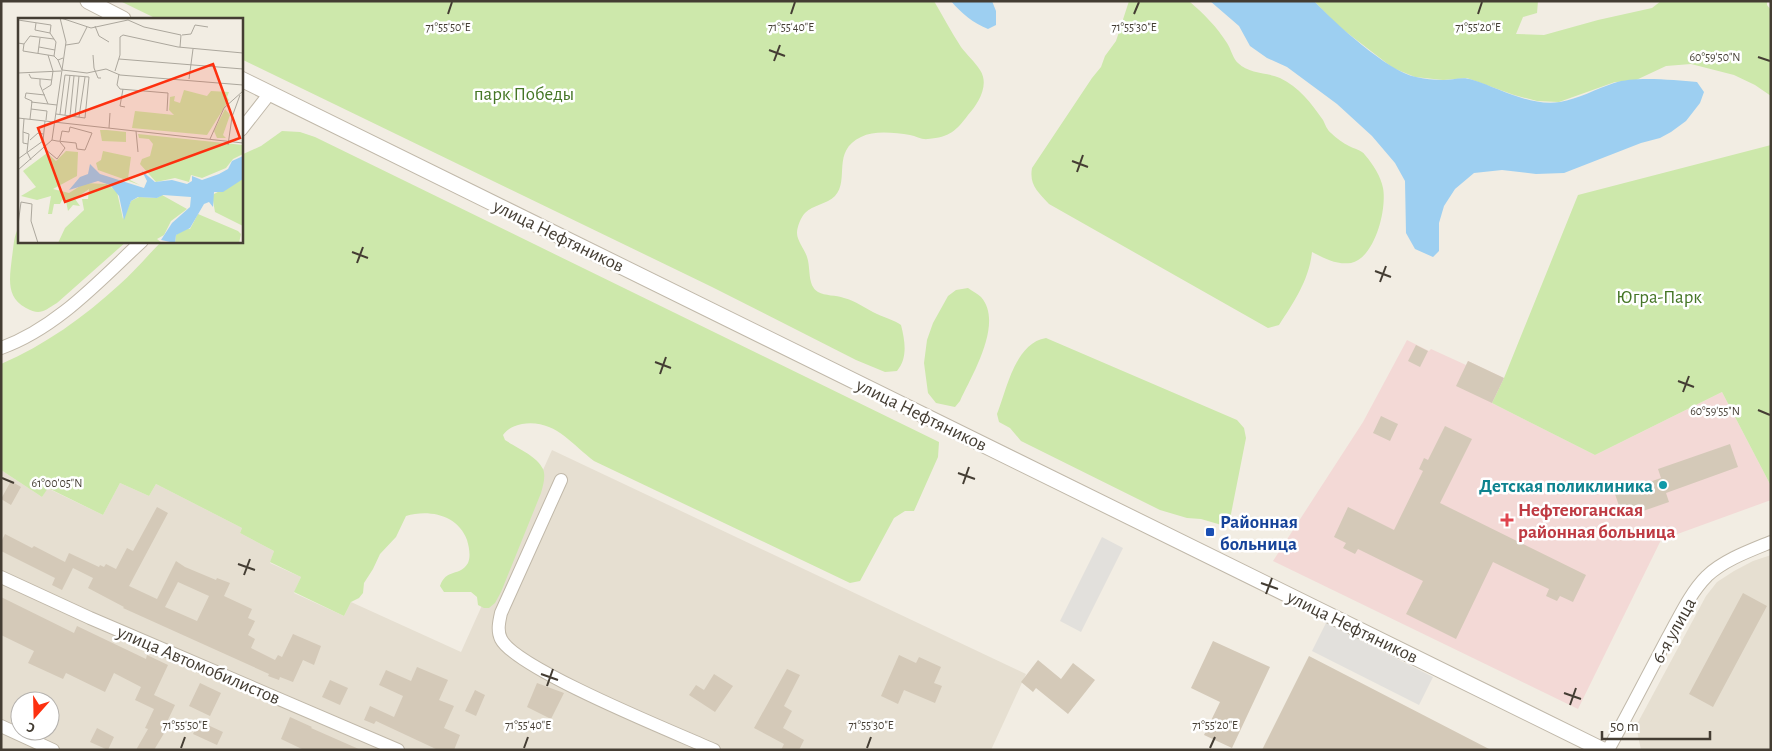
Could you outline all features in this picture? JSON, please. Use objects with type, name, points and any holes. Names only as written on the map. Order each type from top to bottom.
[{"type":"street","points":[[88,1],[121,18]]},
{"type":"street","name":"улица Нефтяников","points":[[242,80],[1603,750]]},
{"type":"street","points":[[242,129],[270,94]]},
{"type":"street","points":[[1,348],[15,343],[45,326],[86,293],[141,242]]},
{"type":"street","points":[[561,480],[501,613],[498,631],[501,639],[516,654],[548,673],[598,698],[714,750]]},
{"type":"street","name":"6-я улица","points":[[1608,750],[1692,594],[1706,577],[1718,567],[1744,553],[1771,542]]},
{"type":"street","name":"улица Автомобилистов","points":[[1,577],[90,618],[398,750]]},
{"type":"street","points":[[1,726],[53,750]]},
{"type":"shaded area","name":"Нефтеюганская районная больница","points":[[1407,340],[1429,351],[1431,349],[1466,365],[1468,361],[1504,378],[1492,403],[1595,455],[1722,392],[1771,486],[1771,500],[1661,540],[1578,709],[1273,561],[1363,422]]},
{"type":"shaded area","points":[[552,450],[1026,674],[991,750],[1,750],[1,470],[42,497],[47,488],[103,515],[120,483],[149,496],[156,484],[242,528],[240,533],[274,551],[270,563],[301,577],[294,593],[344,616],[351,602],[461,652]]},
{"type":"shaded area","points":[[1102,537],[1123,548],[1081,632],[1060,621]]},
{"type":"shaded area","points":[[1771,555],[1771,750],[1641,750],[1636,726],[1706,596],[1717,582],[1734,571],[1753,561]]},
{"type":"shaded area","points":[[1326,623],[1433,677],[1419,705],[1312,651]]},
{"type":"green space","name":"парк Победы","points":[[120,1],[934,1],[961,47],[980,70],[984,82],[979,100],[972,111],[956,129],[947,135],[926,139],[910,135],[879,133],[861,137],[852,143],[846,150],[841,182],[835,196],[808,210],[798,225],[797,236],[807,257],[812,285],[818,292],[853,301],[901,325],[904,343],[903,361],[897,371],[885,372],[856,360],[712,287],[242,59],[242,18],[155,18]]},
{"type":"green space","points":[[1129,1],[1189,1],[1219,32],[1242,67],[1280,78],[1293,86],[1314,108],[1330,132],[1337,139],[1364,153],[1379,175],[1383,188],[1383,208],[1378,232],[1367,252],[1351,263],[1340,263],[1312,252],[1304,281],[1279,325],[1268,328],[1049,204],[1033,184],[1032,168],[1101,67],[1105,56],[1116,41]]},
{"type":"green space","points":[[1314,1],[1538,1],[1537,13],[1523,17],[1516,34],[1544,35],[1652,8],[1661,1],[1767,1],[1767,5],[1771,10],[1771,96],[1755,85],[1734,75],[1691,64],[1666,66],[1634,81],[1615,82],[1559,102],[1537,101],[1514,95],[1467,78],[1443,80],[1415,77],[1393,68],[1337,25]]},
{"type":"green space","points":[[282,131],[300,132],[315,137],[939,442],[938,457],[914,511],[905,511],[894,518],[860,581],[850,583],[594,461],[562,434],[553,429],[534,423],[522,424],[511,428],[503,435],[505,440],[532,456],[540,464],[544,472],[544,481],[541,493],[495,603],[489,608],[484,608],[478,605],[477,597],[471,592],[444,592],[440,586],[443,580],[461,570],[468,563],[470,554],[467,540],[463,532],[450,520],[442,516],[424,513],[406,516],[396,537],[380,554],[364,583],[363,593],[359,598],[351,602],[344,616],[294,592],[301,577],[270,562],[274,551],[240,533],[242,528],[156,484],[149,496],[120,483],[103,515],[48,488],[42,497],[1,470],[1,364],[33,348],[78,319],[125,280],[161,242],[242,242],[242,155],[261,146]]},
{"type":"green space","name":"Югра-Парк","points":[[1771,145],[1771,486],[1722,392],[1595,455],[1492,403],[1504,378],[1578,195]]},
{"type":"green space","points":[[18,229],[18,242],[126,242],[57,303],[45,310],[35,312],[19,303],[10,286],[10,271]]},
{"type":"green space","points":[[968,288],[981,297],[987,308],[988,334],[978,364],[960,401],[955,407],[936,403],[928,393],[924,363],[927,340],[933,323],[948,296],[956,290]]},
{"type":"green space","points":[[1046,338],[1237,420],[1244,428],[1246,438],[1230,519],[1225,526],[1160,510],[1021,441],[1010,428],[999,422],[997,414],[1014,368],[1027,348],[1035,342]]},
{"type":"water","points":[[951,1],[992,1],[996,11],[996,25],[988,29],[977,24]]},
{"type":"water","points":[[1210,1],[1314,1],[1362,45],[1404,73],[1433,80],[1469,79],[1515,96],[1538,102],[1567,101],[1614,83],[1632,80],[1654,79],[1697,82],[1704,92],[1700,103],[1686,121],[1671,132],[1660,138],[1641,143],[1564,173],[1536,174],[1502,170],[1474,173],[1455,189],[1444,206],[1439,223],[1439,251],[1433,257],[1415,249],[1406,233],[1405,181],[1395,163],[1372,136],[1337,104],[1287,67],[1267,58],[1250,46],[1239,26]]},
{"type":"building","points":[[1416,345],[1428,351],[1420,367],[1408,361]]},
{"type":"building","points":[[1468,361],[1504,378],[1492,403],[1456,386]]},
{"type":"building","points":[[1381,416],[1398,424],[1390,441],[1373,433]]},
{"type":"building","points":[[1445,426],[1472,439],[1440,503],[1586,575],[1573,602],[1560,596],[1557,601],[1546,596],[1549,589],[1493,562],[1456,639],[1406,614],[1423,581],[1358,549],[1355,554],[1343,548],[1346,543],[1334,537],[1348,507],[1394,530],[1423,471],[1419,469],[1424,458],[1428,460]]},
{"type":"building","name":"Детская поликлиника","points":[[1730,444],[1738,467],[1666,493],[1669,502],[1623,518],[1615,494],[1661,478],[1658,469]]},
{"type":"building","points":[[11,481],[21,487],[11,505],[1,499]]},
{"type":"building","points":[[157,507],[168,513],[129,586],[157,599],[176,561],[185,567],[216,580],[217,578],[230,583],[224,596],[252,609],[248,618],[255,621],[248,635],[255,639],[251,648],[275,660],[278,655],[282,657],[293,634],[321,646],[314,665],[303,660],[293,682],[280,677],[279,680],[268,676],[269,674],[123,608],[88,588],[93,578],[73,568],[62,590],[52,585],[55,578],[1,551],[1,542],[5,534],[65,562],[69,553],[99,567],[100,565],[104,567],[106,564],[116,569],[127,548],[133,551]],"holes":[[[178,582],[209,596],[197,621],[165,607]]]},
{"type":"building","points":[[1743,593],[1767,606],[1713,707],[1689,694]]},
{"type":"building","points":[[1,597],[74,633],[77,626],[146,659],[147,655],[168,665],[154,695],[175,705],[166,724],[169,725],[154,750],[136,750],[148,729],[145,728],[154,709],[135,700],[141,687],[114,673],[105,692],[66,673],[63,679],[28,663],[34,651],[1,635]]},
{"type":"building","points":[[1213,641],[1270,667],[1232,748],[1204,735],[1220,702],[1191,688]]},
{"type":"building","points":[[899,655],[916,663],[919,657],[941,667],[934,683],[942,686],[935,703],[904,690],[898,704],[881,696]]},
{"type":"building","points":[[1309,656],[1491,750],[1262,750]]},
{"type":"building","points":[[1038,660],[1061,679],[1073,663],[1095,680],[1068,714],[1036,688],[1033,692],[1021,682]]},
{"type":"building","points":[[417,667],[448,680],[439,700],[454,706],[444,728],[460,735],[454,750],[438,750],[376,721],[374,724],[364,720],[370,706],[394,717],[403,696],[379,685],[386,670],[411,681]]},
{"type":"building","points":[[787,669],[800,675],[784,706],[792,711],[783,728],[804,740],[799,750],[781,750],[784,744],[754,728]]},
{"type":"building","points":[[714,674],[733,686],[715,712],[689,695],[696,685],[704,690]]},
{"type":"building","points":[[330,680],[348,688],[340,705],[322,697]]},
{"type":"building","points":[[200,683],[221,693],[210,716],[189,706]]},
{"type":"building","points":[[537,683],[564,693],[551,719],[527,707]]},
{"type":"building","points":[[475,690],[485,695],[476,716],[465,711]]},
{"type":"building","points":[[290,717],[361,750],[304,750],[281,739]]},
{"type":"building","points":[[199,721],[223,732],[217,745],[193,734]]},
{"type":"building","points":[[97,728],[114,737],[108,750],[90,742]]},
{"type":"place","name":"Детская поликлиника","points":[[1663,485]]},
{"type":"place","name":"Нефтеюганская районная больница","points":[[1507,520]]},
{"type":"place","name":"Районная больница","points":[[1210,532]]}]
